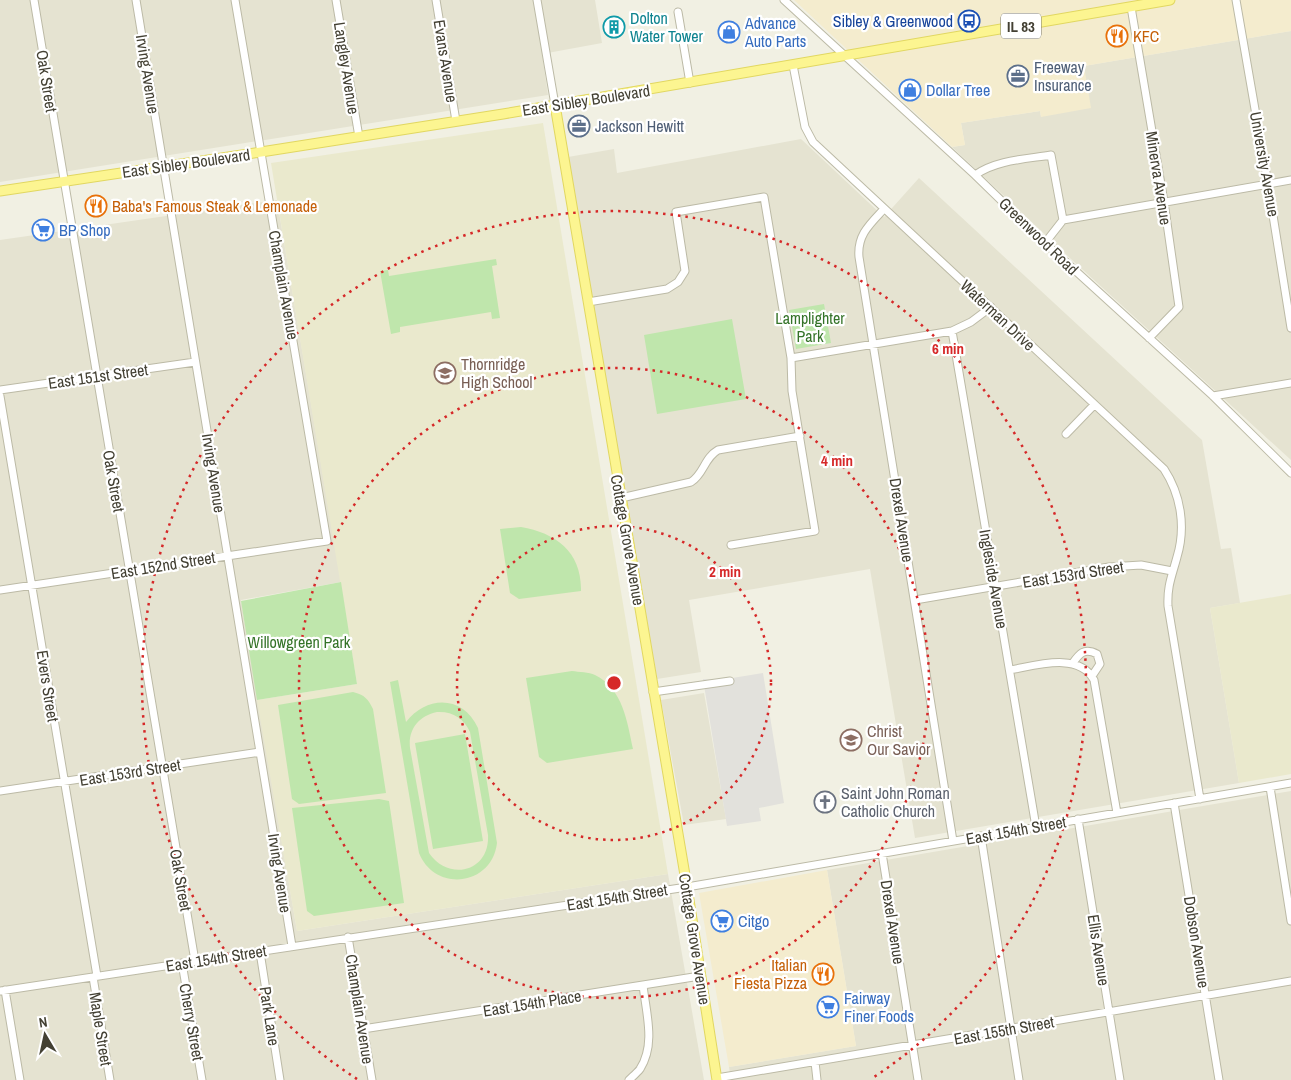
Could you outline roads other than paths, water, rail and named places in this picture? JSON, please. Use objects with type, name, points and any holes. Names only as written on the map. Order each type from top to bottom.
[{"type":"main road","name":"East Sibley Boulevard","points":[[0,191],[358,137],[690,83],[1170,0]]},
{"type":"main road","name":"Cottage Grove Avenue","points":[[555,105],[717,1079]]},
{"type":"street","name":"Oak Street","points":[[34,0],[195,961]]},
{"type":"street","name":"Irving Avenue","points":[[136,0],[292,946]]},
{"type":"street","name":"Champlain Avenue","points":[[236,0],[327,541]]},
{"type":"street","name":"Langley Avenue","points":[[336,0],[358,137]]},
{"type":"street","name":"Evans Avenue","points":[[436,0],[456,121]]},
{"type":"street","name":"Cottage Grove Avenue","points":[[537,0],[555,105]]},
{"type":"street","name":"Greenwood Road","points":[[784,0],[975,175],[1045,243],[1213,396],[1291,474]]},
{"type":"street","name":"University Avenue","points":[[1236,0],[1291,328]]},
{"type":"street","name":"Minerva Avenue","points":[[1131,7],[1164,202],[1179,307],[1150,338]]},
{"type":"street","points":[[678,12],[690,83]]},
{"type":"street","name":"Waterman Drive","points":[[793,65],[805,127],[813,142],[1164,469],[1171,480],[1179,506],[1182,536],[1177,559],[1172,571]]},
{"type":"street","points":[[975,175],[984,168],[998,164],[1051,155],[1063,220]]},
{"type":"street","points":[[1045,243],[1063,220],[1291,180]]},
{"type":"street","points":[[588,302],[667,289],[678,282],[686,271],[676,212],[764,196],[791,358],[792,391],[815,530],[732,545]]},
{"type":"street","name":"Drexel Avenue","points":[[884,209],[864,231],[858,248],[953,841]]},
{"type":"street","points":[[791,358],[952,331],[972,322],[991,307]]},
{"type":"street","name":"Ingleside Avenue","points":[[952,331],[1036,827]]},
{"type":"street","name":"East 151st Street","points":[[0,390],[195,362]]},
{"type":"street","points":[[1213,396],[1291,382]]},
{"type":"street","name":"Evers Street","points":[[0,396],[95,977]]},
{"type":"street","points":[[1066,434],[1094,405]]},
{"type":"street","points":[[621,498],[691,482],[697,478],[707,459],[718,450],[800,436]]},
{"type":"street","name":"East 152nd Street","points":[[0,590],[327,541]]},
{"type":"street","name":"East 153rd Street","points":[[915,600],[1126,565],[1149,566],[1172,571]]},
{"type":"street","points":[[1172,571],[1168,586],[1169,618],[1200,799]]},
{"type":"street","points":[[1072,664],[1079,653],[1085,650],[1097,654],[1100,664],[1092,676]]},
{"type":"street","points":[[1010,670],[1056,663],[1072,664],[1092,676],[1117,813]]},
{"type":"street","points":[[653,692],[730,681]]},
{"type":"street","name":"East 153rd Street","points":[[0,791],[260,752]]},
{"type":"street","name":"East 154th Street","points":[[3,991],[686,886],[1291,783]]},
{"type":"street","points":[[1270,787],[1291,921]]},
{"type":"street","name":"Dobson Avenue","points":[[1174,803],[1219,1080]]},
{"type":"street","name":"Ellis Avenue","points":[[1078,820],[1120,1080]]},
{"type":"street","points":[[981,836],[1019,1080]]},
{"type":"street","name":"Drexel Avenue","points":[[882,853],[918,1080]]},
{"type":"street","name":"Champlain Avenue","points":[[348,938],[372,1080]]},
{"type":"street","name":"Park Lane","points":[[260,952],[280,1080]]},
{"type":"street","name":"Cherry Street","points":[[182,964],[202,1080]]},
{"type":"street","name":"East 154th Place","points":[[363,1029],[700,976]]},
{"type":"street","name":"Maple Street","points":[[95,977],[110,1080]]},
{"type":"street","name":"East 155th Street","points":[[717,1079],[1291,981]]},
{"type":"street","points":[[629,1080],[640,1069],[650,1038],[643,985]]},
{"type":"street","points":[[3,991],[20,1080]]},
{"type":"street","points":[[814,1062],[817,1080]]},
{"type":"place","name":"Sibley & Greenwood","points":[[969,21]]},
{"type":"place","name":"Dolton Water Tower","points":[[614,27]]},
{"type":"place","name":"Advance Auto Parts","points":[[729,32]]},
{"type":"place","name":"KFC","points":[[1117,36]]},
{"type":"place","name":"Freeway Insurance","points":[[1018,76]]},
{"type":"place","name":"Dollar Tree","points":[[910,90]]},
{"type":"place","name":"Jackson Hewitt","points":[[579,126]]},
{"type":"place","name":"Baba's Famous Steak & Lemonade","points":[[96,206]]},
{"type":"place","name":"BP Shop","points":[[43,230]]},
{"type":"place","name":"Thornridge High School","points":[[445,373]]},
{"type":"place","name":"Christ Our Savior","points":[[851,740]]},
{"type":"place","name":"Saint John Roman Catholic Church","points":[[825,802]]},
{"type":"place","name":"Citgo","points":[[722,921]]},
{"type":"place","name":"Italian Fiesta Pizza","points":[[823,974]]},
{"type":"place","name":"Fairway Finer Foods","points":[[828,1007]]},
{"type":"park label","name":"Lamplighter Park","points":[[810,327]]},
{"type":"park label","name":"Willowgreen Park","points":[[299,642]]}]
